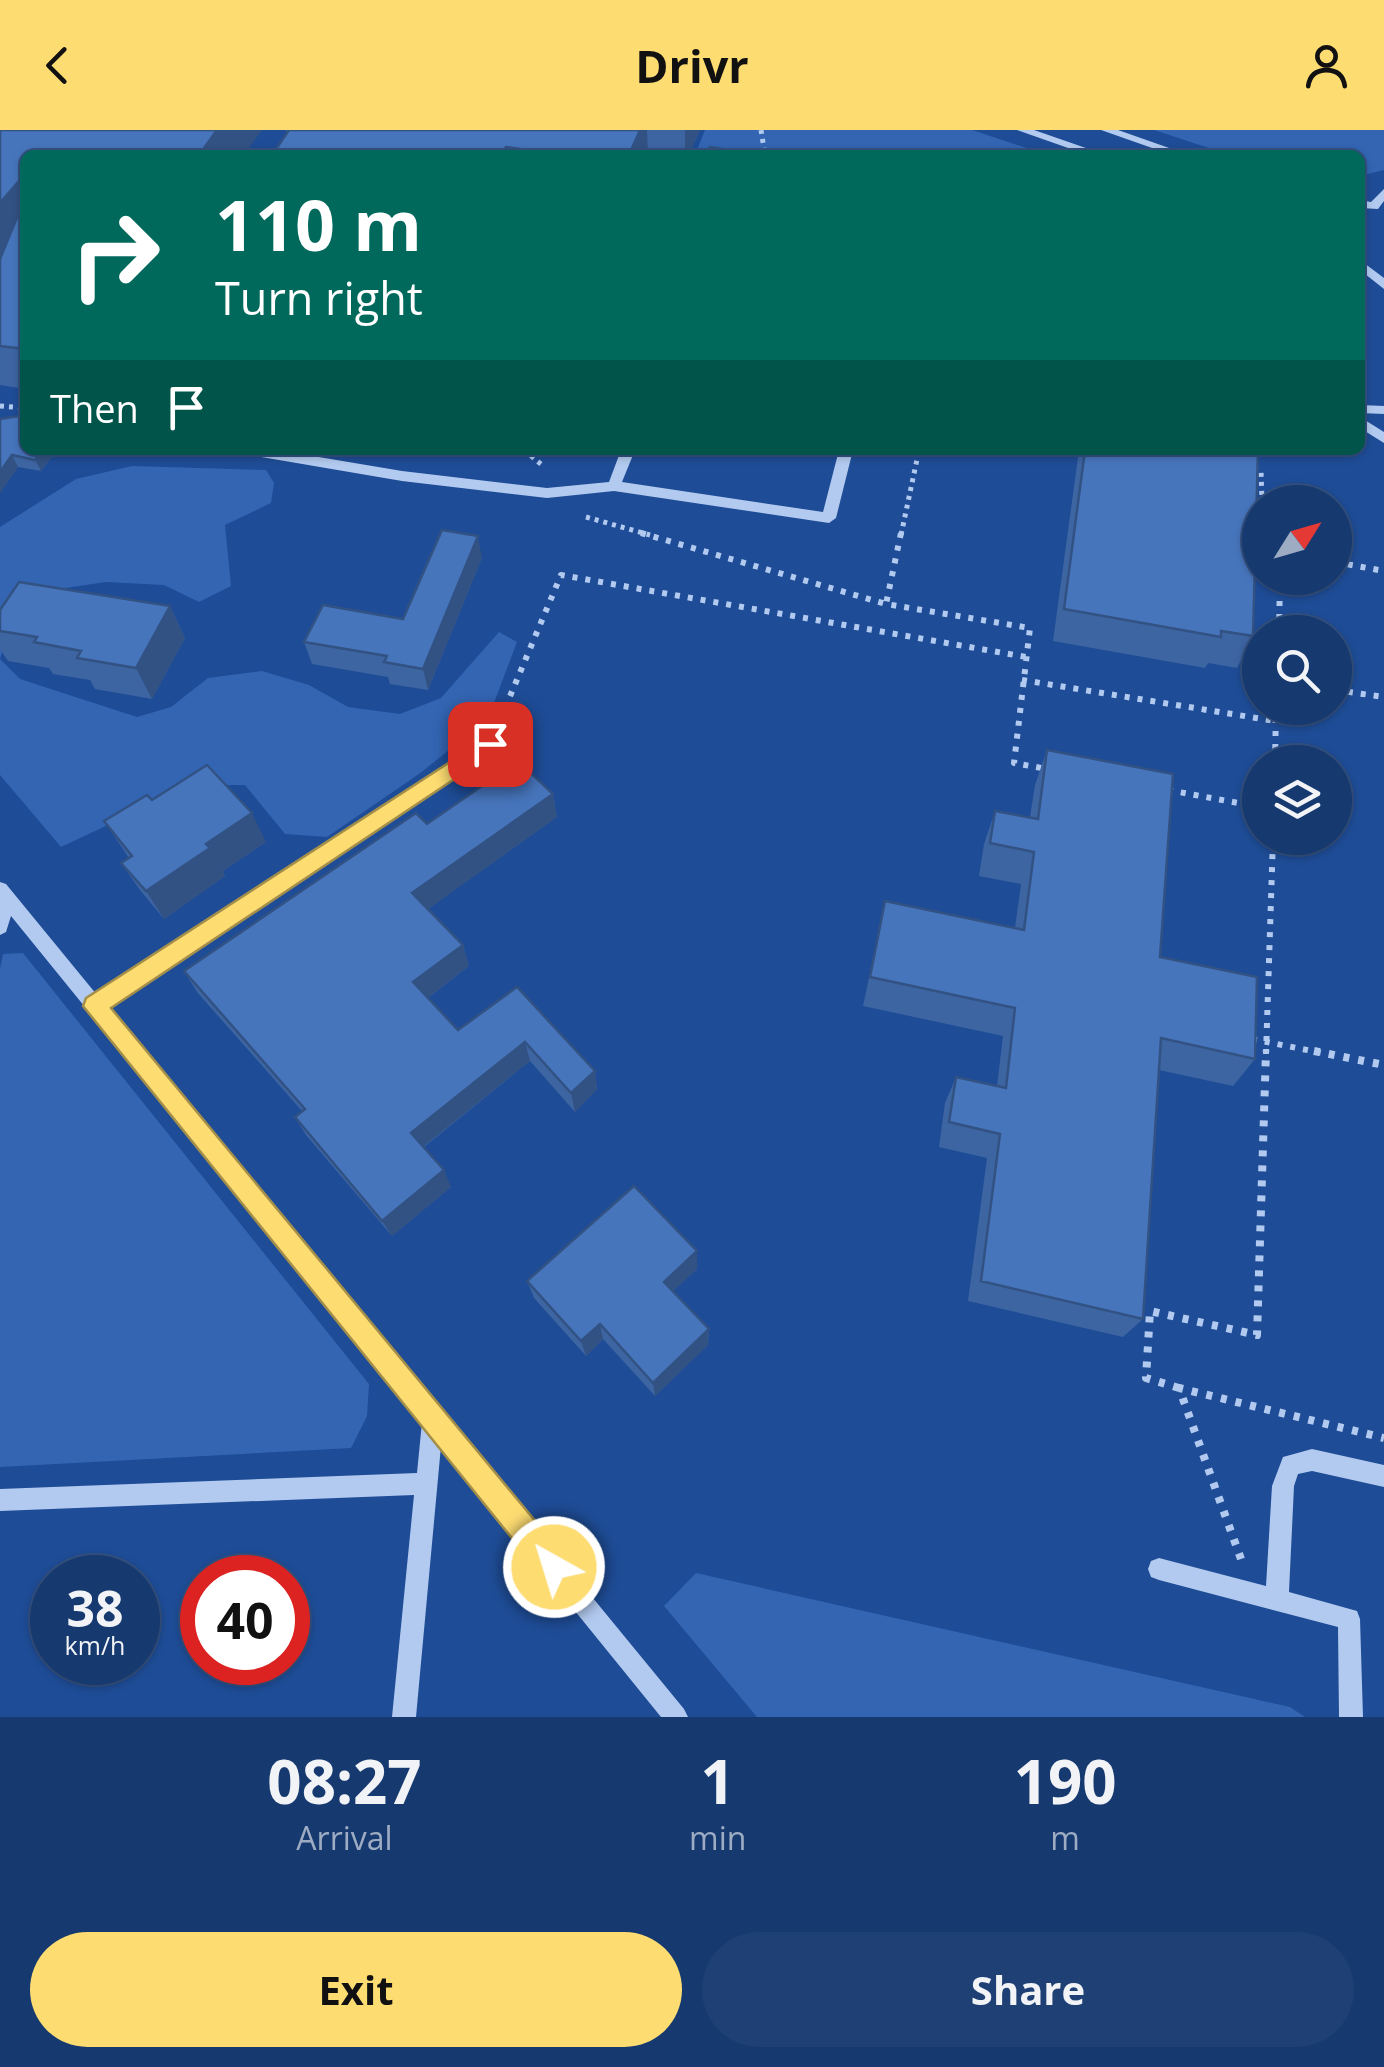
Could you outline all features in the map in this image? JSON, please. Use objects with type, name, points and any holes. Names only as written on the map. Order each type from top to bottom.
[{"type":"street","points":[[1024,130],[1085,150]]},
{"type":"street","points":[[1106,130],[1168,150]]},
{"type":"street","points":[[1373,205],[1384,193]]},
{"type":"street","points":[[1365,268],[1384,285]]},
{"type":"street","points":[[279,455],[402,476],[547,493],[614,486],[830,518],[845,455]]},
{"type":"street","points":[[614,486],[626,455]]},
{"type":"street","points":[[95,1006],[490,744]]},
{"type":"street","points":[[4,893],[676,1717]]},
{"type":"street","points":[[0,927],[4,893]]},
{"type":"street","points":[[404,1717],[433,1418]]},
{"type":"street","points":[[1266,1597],[1282,1486],[1292,1465],[1312,1460],[1384,1476]]},
{"type":"street","points":[[0,1500],[426,1484]]},
{"type":"street","points":[[1158,1569],[1350,1619],[1351,1717]]},
{"type":"path","points":[[529,455],[586,517],[886,604],[1030,628],[1014,763],[1052,770]]},
{"type":"path","points":[[886,604],[918,455]]},
{"type":"path","points":[[1244,468],[1262,471],[1262,485]]},
{"type":"path","points":[[1352,565],[1384,571]]},
{"type":"path","points":[[490,744],[561,576],[1026,657]]},
{"type":"path","points":[[1022,680],[1242,716]]},
{"type":"path","points":[[1352,692],[1384,697]]},
{"type":"path","points":[[1165,790],[1242,804]]},
{"type":"path","points":[[1272,855],[1257,1334],[1150,1311],[1146,1378],[1384,1438]]},
{"type":"path","points":[[1236,1036],[1384,1064]]},
{"type":"path","points":[[1179,1388],[1266,1597]]},
{"type":"shaded area","points":[[705,130],[972,130],[1033,150],[697,150]]},
{"type":"shaded area","points":[[1154,130],[1384,130],[1384,170],[1365,175],[1365,150],[1215,150]]},
{"type":"shaded area","points":[[132,466],[266,470],[274,483],[271,503],[225,525],[231,586],[199,602],[164,585],[106,582],[59,589],[11,624],[0,659],[0,527],[76,479]]},
{"type":"shaded area","points":[[499,632],[517,642],[488,719],[419,774],[327,837],[285,834],[245,785],[193,785],[61,847],[0,775],[0,659],[20,679],[137,717],[171,707],[208,678],[262,671],[309,685],[348,707],[400,714],[441,698]]},
{"type":"shaded area","points":[[23,953],[369,1384],[367,1416],[351,1448],[0,1467],[0,969],[3,954]]},
{"type":"shaded area","points":[[696,1573],[1290,1707],[1305,1717],[757,1717],[664,1606]]},
{"type":"building","points":[[0,130],[217,130],[203,150],[20,150],[20,180],[0,203]]},
{"type":"building","points":[[289,130],[640,130],[631,150],[275,150]]},
{"type":"building","points":[[20,210],[20,348],[0,346],[0,259]]},
{"type":"building","points":[[20,416],[20,455],[38,455],[35,460],[12,455],[0,472],[0,419]]},
{"type":"building","points":[[1084,455],[1258,455],[1257,485],[1242,485],[1242,595],[1254,595],[1254,615],[1242,615],[1242,634],[1221,631],[1221,637],[1064,609]]},
{"type":"building","points":[[442,530],[478,536],[423,669],[384,662],[387,656],[304,642],[323,605],[403,619]]},
{"type":"building","points":[[19,582],[170,606],[136,668],[77,658],[81,651],[34,642],[37,637],[0,631],[0,610]]},
{"type":"building","points":[[1047,750],[1173,774],[1160,957],[1257,977],[1255,1059],[1161,1038],[1143,1319],[981,1281],[1000,1134],[949,1122],[956,1077],[1006,1088],[1015,1008],[870,977],[885,901],[1024,930],[1034,852],[990,843],[995,811],[1038,819]]},
{"type":"building","points":[[518,761],[553,794],[412,893],[463,945],[413,982],[458,1030],[517,987],[595,1071],[571,1093],[525,1042],[411,1133],[444,1170],[382,1221],[295,1117],[305,1109],[184,971],[416,813],[427,824]]},
{"type":"building","points":[[207,765],[252,813],[206,844],[210,848],[146,891],[121,863],[132,856],[104,821],[147,795],[152,800]]},
{"type":"building","points":[[634,1186],[697,1251],[664,1282],[709,1329],[653,1383],[600,1324],[581,1341],[527,1281]]},
{"type":"route","points":[[490,744],[95,1006],[554,1567]]}]
